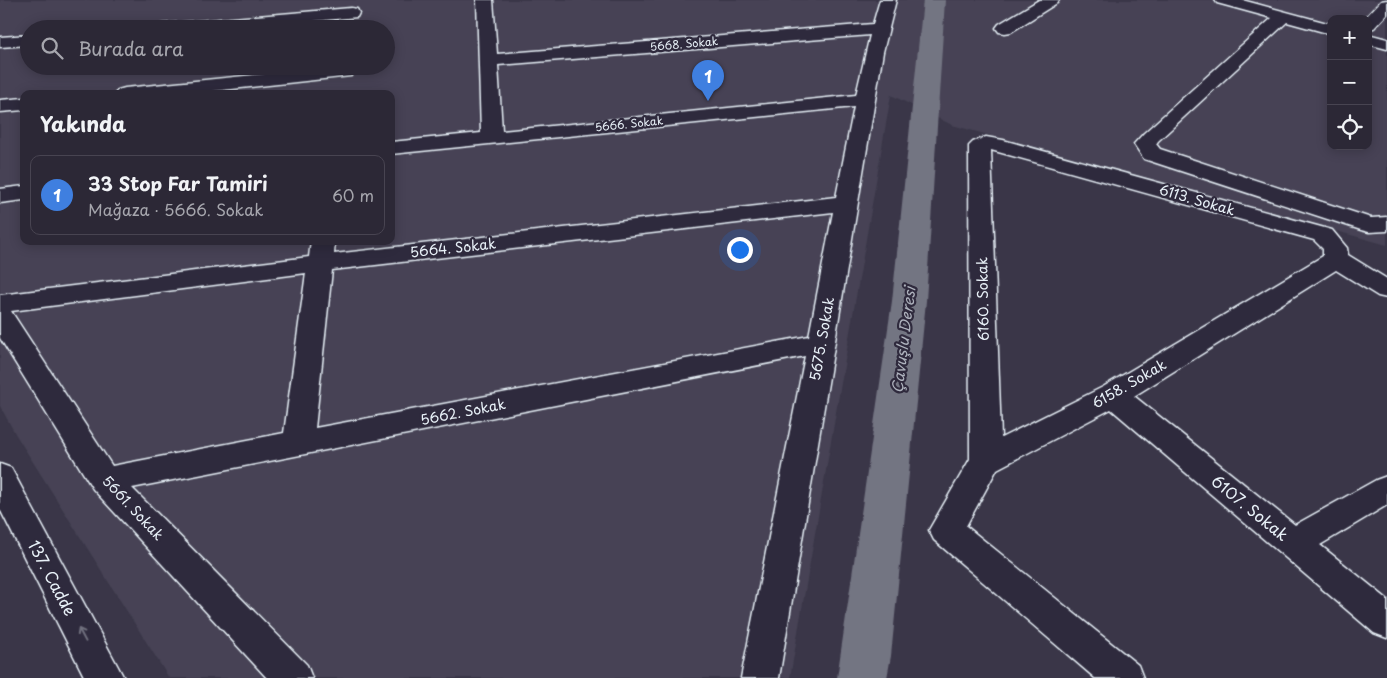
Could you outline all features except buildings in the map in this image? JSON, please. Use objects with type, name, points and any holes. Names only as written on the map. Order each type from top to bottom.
[{"type":"street","name":"5675. Sokak","points":[[760,678],[866,100],[880,28],[888,0]]},
{"type":"street","points":[[1005,28],[1051,0]]},
{"type":"street","points":[[1223,0],[1327,28]]},
{"type":"street","points":[[490,1],[488,60],[492,138]]},
{"type":"street","points":[[1372,20],[1387,5]]},
{"type":"street","points":[[276,20],[351,14]]},
{"type":"street","points":[[1284,16],[1145,144],[1152,154],[1378,224]]},
{"type":"street","name":"5668. Sokak","points":[[488,60],[880,28]]},
{"type":"street","points":[[1372,40],[1387,44]]},
{"type":"street","points":[[0,42],[20,41]]},
{"type":"street","points":[[160,90],[291,75]]},
{"type":"street","points":[[341,90],[343,75]]},
{"type":"street","name":"5666. Sokak","points":[[395,148],[866,100]]},
{"type":"street","points":[[0,106],[20,104]]},
{"type":"street","name":"6113. Sokak","points":[[986,143],[996,144],[1323,235],[1335,248],[1336,259]]},
{"type":"street","name":"6160. Sokak","points":[[986,143],[980,146],[986,460]]},
{"type":"street","points":[[0,196],[20,194]]},
{"type":"street","name":"5664. Sokak","points":[[0,304],[322,252],[847,203]]},
{"type":"street","points":[[298,443],[322,252]]},
{"type":"street","points":[[1336,259],[1387,290]]},
{"type":"street","name":"6158. Sokak","points":[[986,460],[1112,395],[1336,259]]},
{"type":"street","name":"5661. Sokak","points":[[0,316],[104,480],[293,678]]},
{"type":"street","name":"5662. Sokak","points":[[104,480],[821,343]]},
{"type":"street","name":"6107. Sokak","points":[[1112,395],[1387,621]]},
{"type":"street","points":[[986,460],[946,530],[1124,678]]},
{"type":"street","name":"137. Cadde","points":[[0,477],[105,678]]},
{"type":"street","points":[[1293,543],[1387,489]]},
{"type":"shaded area","points":[[0,0],[1387,0],[1387,245],[952,125],[891,95],[790,678],[169,678],[16,435],[0,406]]},
{"type":"waterway","name":"Çavuşlu Deresi","points":[[862,678],[909,301],[934,0]]},
{"type":"place","name":"33 Stop Far Tamiri","points":[[708,101]]}]
